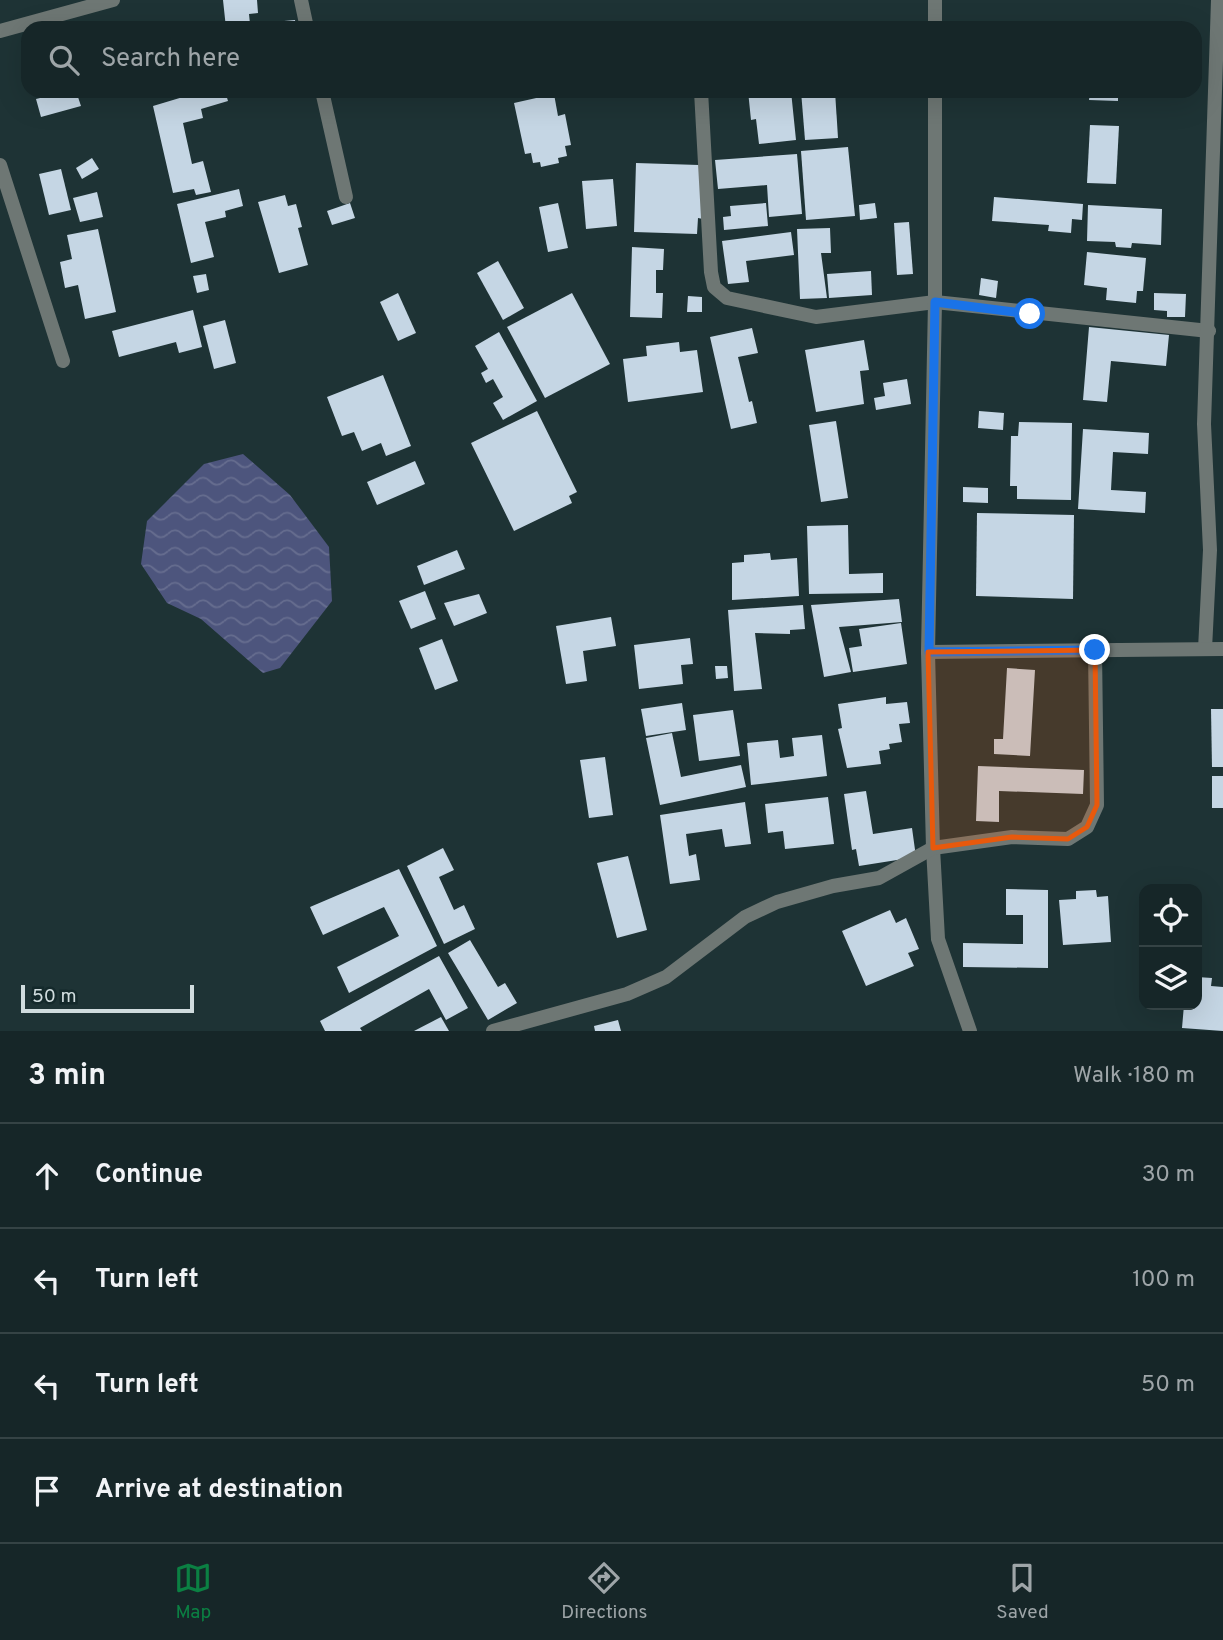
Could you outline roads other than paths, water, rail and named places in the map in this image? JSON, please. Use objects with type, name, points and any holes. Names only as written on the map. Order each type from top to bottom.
[{"type":"street","points":[[36,21],[113,0]]},
{"type":"street","points":[[301,0],[306,21]]},
{"type":"street","points":[[935,0],[935,21]]},
{"type":"street","points":[[1205,649],[1210,550],[1204,424],[1209,331],[1217,263],[1218,0]]},
{"type":"street","points":[[0,31],[21,25]]},
{"type":"street","points":[[324,98],[346,197]]},
{"type":"street","points":[[701,98],[714,287],[727,298],[816,317],[935,302],[1209,331]]},
{"type":"street","points":[[935,98],[935,302],[929,652],[933,848],[938,939],[971,1031]]},
{"type":"street","points":[[0,165],[63,361]]},
{"type":"street","points":[[929,652],[1223,649]]},
{"type":"street","points":[[493,1031],[627,994],[666,977],[745,918],[777,902],[833,886],[879,878],[933,848],[1012,837],[1068,839],[1087,827],[1097,805],[1095,650]]},
{"type":"water","points":[[243,454],[290,495],[329,547],[332,601],[280,668],[263,673],[201,619],[167,603],[141,564],[147,521],[204,464]]}]
